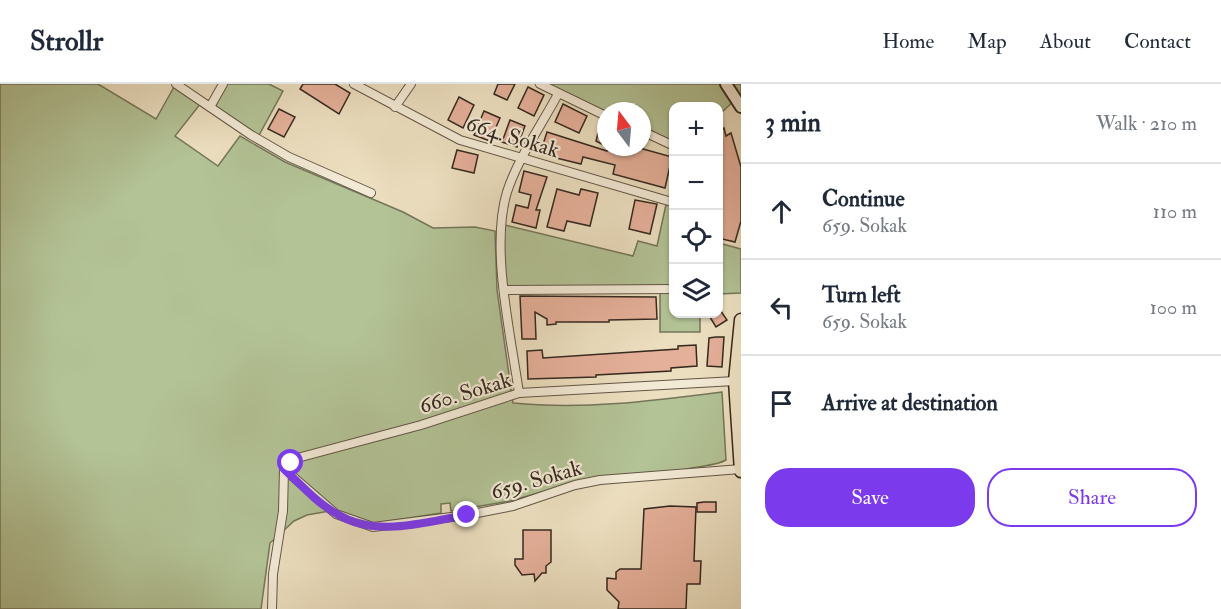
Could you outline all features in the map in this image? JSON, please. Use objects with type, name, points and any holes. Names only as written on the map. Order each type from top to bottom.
[{"type":"main road","points":[[726,84],[741,107]]},
{"type":"main road","points":[[741,320],[735,381],[741,470]]},
{"type":"street","points":[[176,84],[251,135],[289,157],[371,193]]},
{"type":"street","points":[[210,106],[223,84]]},
{"type":"street","name":"664. Sokak","points":[[354,84],[460,140],[669,200]]},
{"type":"street","points":[[395,107],[411,84]]},
{"type":"street","points":[[540,84],[597,112]]},
{"type":"street","points":[[519,393],[504,290],[502,212],[513,175],[558,94]]},
{"type":"street","points":[[651,135],[669,144]]},
{"type":"street","points":[[504,290],[669,289]]},
{"type":"street","name":"660. Sokak","points":[[284,469],[301,457],[421,425],[519,393],[735,381]]},
{"type":"street","points":[[272,609],[273,574],[283,511],[284,469]]},
{"type":"street","name":"659. Sokak","points":[[284,469],[336,514],[373,527],[475,514],[600,480],[741,470]]},
{"type":"green space","points":[[0,84],[98,84],[156,119],[174,87],[201,103],[175,136],[218,166],[240,136],[285,162],[403,212],[433,228],[475,227],[495,231],[497,290],[513,403],[591,405],[722,392],[726,460],[684,470],[545,491],[510,501],[451,511],[450,503],[441,504],[441,513],[371,524],[335,510],[307,515],[294,521],[270,543],[261,609],[0,609]]},
{"type":"green space","points":[[223,84],[269,84],[283,91],[257,139],[210,107]]},
{"type":"green space","points":[[540,84],[741,84],[741,107],[737,98],[723,111],[723,102],[669,102],[669,147],[651,138],[651,102],[597,102],[597,112]]},
{"type":"green space","points":[[667,200],[669,200],[669,318],[700,318],[700,332],[660,332],[660,290],[504,290],[501,224],[633,256],[638,241],[657,246]]},
{"type":"green space","points":[[723,244],[741,249],[741,293],[723,294]]},
{"type":"building","points":[[303,84],[335,84],[350,93],[339,114],[300,89]]},
{"type":"building","points":[[498,84],[515,84],[507,100],[494,94]]},
{"type":"building","points":[[528,87],[544,95],[534,116],[518,108]]},
{"type":"building","points":[[459,97],[474,105],[463,128],[448,120]]},
{"type":"building","points":[[563,104],[587,116],[579,133],[555,122]]},
{"type":"building","points":[[279,109],[295,117],[284,137],[268,129]]},
{"type":"building","points":[[484,111],[500,118],[490,141],[474,135]]},
{"type":"building","points":[[510,120],[525,126],[517,147],[502,142]]},
{"type":"building","points":[[723,129],[726,136],[731,133],[741,167],[741,221],[735,242],[723,239]]},
{"type":"building","points":[[547,132],[597,148],[597,156],[651,156],[651,151],[669,156],[669,170],[665,188],[613,174],[615,165],[583,157],[581,164],[540,154]]},
{"type":"building","points":[[457,150],[478,155],[474,173],[452,168]]},
{"type":"building","points":[[524,171],[547,177],[536,210],[540,210],[536,228],[512,222],[516,205],[528,208],[531,195],[519,192]]},
{"type":"building","points":[[557,189],[579,195],[581,189],[598,193],[590,226],[567,221],[564,231],[547,227]]},
{"type":"building","points":[[635,200],[657,204],[650,234],[629,229]]},
{"type":"building","points":[[520,296],[656,297],[657,319],[556,322],[556,324],[547,325],[547,319],[535,312],[536,339],[522,339]]},
{"type":"building","points":[[723,314],[727,320],[716,327],[710,318],[723,318]]},
{"type":"building","points":[[724,337],[722,367],[707,366],[709,338]]},
{"type":"building","points":[[696,345],[697,366],[671,368],[671,371],[596,375],[596,377],[528,379],[527,351],[542,350],[543,358],[678,349],[678,346]]},
{"type":"building","points":[[716,502],[716,512],[697,512],[697,503]]},
{"type":"building","points":[[670,506],[696,507],[694,561],[701,561],[700,584],[687,584],[686,609],[618,609],[619,602],[607,590],[607,578],[616,579],[616,572],[620,569],[641,569],[644,509]]},
{"type":"building","points":[[523,530],[551,530],[551,562],[546,566],[546,573],[542,573],[535,581],[534,574],[522,575],[515,565],[515,559],[523,559]]},
{"type":"route","points":[[291,463],[284,469],[309,492],[336,514],[363,525],[390,527],[467,515]]}]
